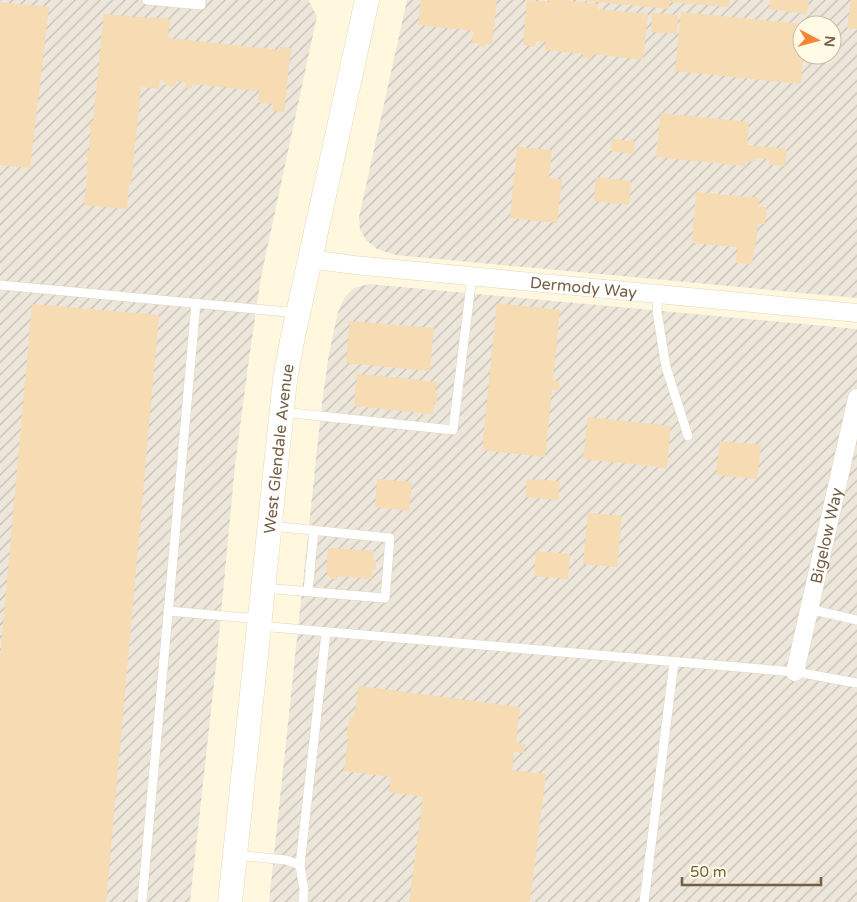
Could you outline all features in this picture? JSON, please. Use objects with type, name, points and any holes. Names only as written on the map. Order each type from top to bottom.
[{"type":"main road","name":"West Glendale Avenue","points":[[230,902],[285,380],[367,0]]},
{"type":"street","name":"Dermody Way","points":[[310,259],[354,265],[857,313]]},
{"type":"street","name":"Bigelow Way","points":[[795,672],[855,417],[857,398]]},
{"type":"lane","points":[[147,0],[200,5],[201,0]]},
{"type":"lane","points":[[281,412],[453,430],[472,276]]},
{"type":"lane","points":[[0,285],[298,313]]},
{"type":"lane","points":[[658,294],[657,312],[666,368],[688,436]]},
{"type":"lane","points":[[142,902],[196,303]]},
{"type":"lane","points":[[263,588],[385,598],[390,538],[269,526]]},
{"type":"lane","points":[[308,591],[314,530]]},
{"type":"lane","points":[[809,609],[857,620]]},
{"type":"lane","points":[[168,611],[326,632],[795,672],[857,684]]},
{"type":"lane","points":[[303,902],[304,890],[300,865],[326,632]]},
{"type":"lane","points":[[644,902],[674,662]]},
{"type":"lane","points":[[235,855],[286,860],[300,865]]},
{"type":"shaded area","points":[[0,0],[308,0],[317,16],[261,277],[249,359],[235,465],[217,656],[190,902],[0,902]]},
{"type":"shaded area","points":[[407,0],[857,0],[857,298],[396,255],[377,249],[366,240],[360,229],[359,217]]},
{"type":"shaded area","points":[[369,284],[857,329],[857,902],[269,902],[322,403],[329,353],[338,312],[345,297],[354,288]]},
{"type":"building","points":[[421,0],[497,0],[492,44],[485,44],[485,47],[478,46],[479,43],[472,43],[473,31],[418,25]]},
{"type":"building","points":[[527,0],[549,2],[549,0],[563,0],[598,4],[598,9],[648,14],[643,60],[592,54],[591,59],[583,58],[583,54],[545,50],[546,42],[536,41],[535,47],[523,45]]},
{"type":"building","points":[[586,0],[730,0],[729,7],[670,2],[669,9]]},
{"type":"building","points":[[770,0],[809,0],[807,14],[769,9]]},
{"type":"building","points":[[851,0],[857,0],[857,29],[847,28]]},
{"type":"building","points":[[0,2],[49,7],[30,168],[0,165]]},
{"type":"building","points":[[681,12],[792,23],[792,65],[802,65],[801,84],[675,71]]},
{"type":"building","points":[[652,13],[678,15],[677,34],[651,32]]},
{"type":"building","points":[[104,14],[170,19],[168,38],[280,50],[280,47],[291,48],[284,112],[272,111],[273,104],[258,103],[259,91],[192,84],[192,88],[185,88],[186,82],[176,81],[175,87],[164,85],[164,80],[160,80],[159,89],[141,87],[127,209],[84,205],[88,158],[86,157],[87,150],[89,150],[90,122],[93,122]]},
{"type":"building","points":[[661,113],[749,122],[747,145],[787,149],[785,166],[769,165],[770,160],[756,157],[755,162],[745,161],[745,166],[656,157]]},
{"type":"building","points":[[612,139],[633,140],[635,142],[634,154],[610,151]]},
{"type":"building","points":[[517,147],[552,150],[549,178],[562,179],[557,223],[510,218]]},
{"type":"building","points":[[596,177],[631,181],[629,205],[594,201]]},
{"type":"building","points":[[696,192],[760,198],[759,207],[767,207],[765,224],[758,224],[752,264],[736,263],[737,247],[692,243]]},
{"type":"building","points":[[497,303],[560,310],[553,381],[560,382],[559,390],[552,390],[545,457],[482,450]]},
{"type":"building","points":[[32,304],[159,315],[106,902],[0,902],[0,658]]},
{"type":"building","points":[[350,321],[434,328],[430,371],[346,363]]},
{"type":"building","points":[[357,374],[379,376],[382,374],[382,376],[398,378],[400,376],[400,378],[437,382],[435,392],[438,393],[437,403],[434,403],[433,414],[425,413],[423,415],[423,413],[354,406]]},
{"type":"building","points":[[588,417],[671,426],[667,468],[583,459]]},
{"type":"building","points":[[720,441],[761,445],[757,479],[716,475]]},
{"type":"building","points":[[377,479],[412,482],[409,511],[375,507]]},
{"type":"building","points":[[527,479],[560,481],[558,500],[525,497]]},
{"type":"building","points":[[588,513],[622,516],[617,567],[583,564]]},
{"type":"building","points":[[328,548],[374,551],[373,560],[376,561],[376,570],[372,570],[372,579],[336,576],[336,580],[330,578],[326,572]]},
{"type":"building","points":[[536,551],[570,554],[568,579],[534,576]]},
{"type":"building","points":[[359,686],[520,707],[516,742],[525,744],[524,753],[514,752],[512,770],[546,774],[530,902],[409,902],[423,797],[389,792],[391,777],[344,771],[348,736],[346,735],[350,716],[354,717]]}]
